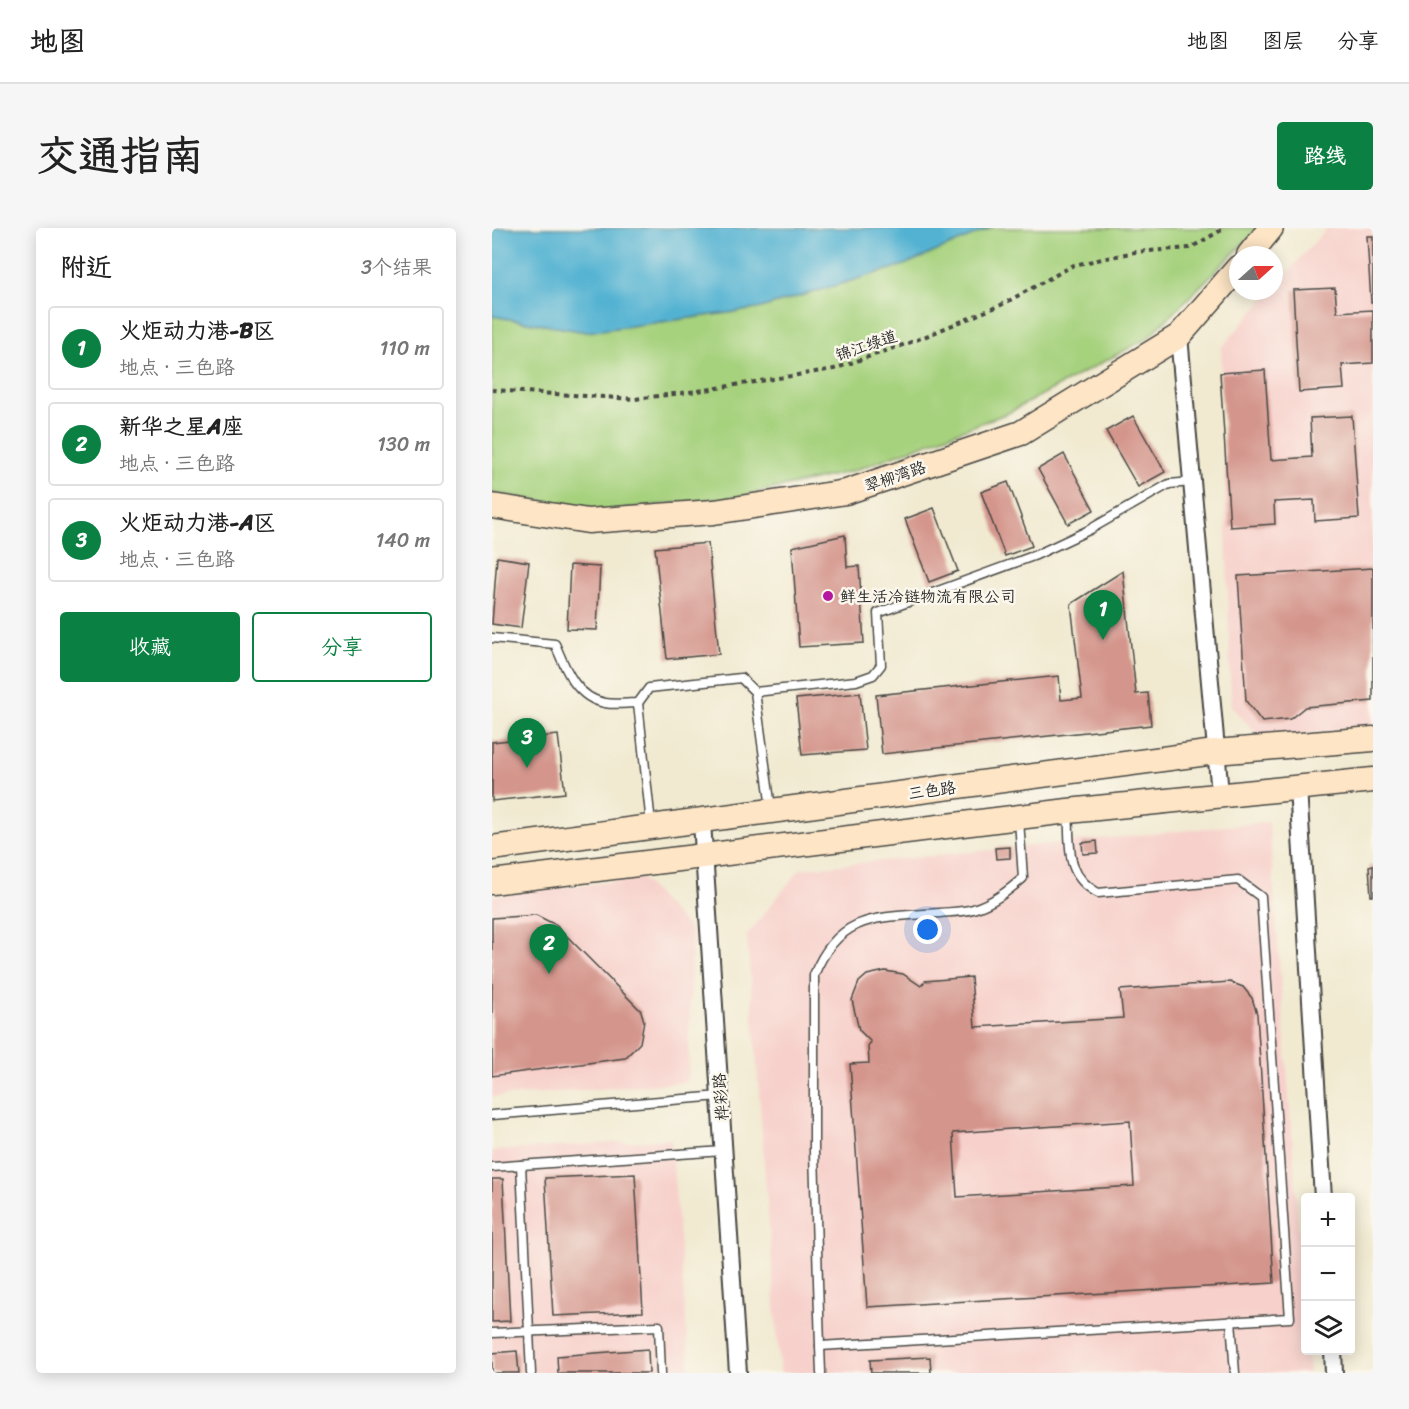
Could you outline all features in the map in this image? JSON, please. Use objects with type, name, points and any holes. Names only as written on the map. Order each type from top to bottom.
[{"type":"street","points":[[1256,246],[1271,228]]},
{"type":"street","name":"翠柳湾路","points":[[492,506],[588,521],[714,512],[846,492],[1021,433],[1179,336],[1229,278]]},
{"type":"street","points":[[1179,336],[1220,794]]},
{"type":"street","name":"三色路","points":[[492,848],[702,822],[1215,752],[1373,739]]},
{"type":"street","points":[[492,882],[1068,811],[1373,780]]},
{"type":"street","points":[[1298,787],[1323,1193]]},
{"type":"street","name":"桦彩路","points":[[702,822],[738,1373]]},
{"type":"street","points":[[1333,1355],[1334,1373]]},
{"type":"lane","points":[[755,692],[856,681],[873,675],[881,665],[878,613],[1036,555],[1089,530],[1169,484],[1192,482]]},
{"type":"lane","points":[[492,638],[555,644],[567,674],[584,693],[604,703],[638,703]]},
{"type":"lane","points":[[652,828],[638,703],[649,688],[741,678],[755,692],[772,812]]},
{"type":"lane","points":[[820,1346],[1290,1318],[1261,897],[1238,880],[1098,893],[1083,885],[1073,871],[1068,811]]},
{"type":"lane","points":[[821,1373],[814,1152],[814,975],[823,952],[840,934],[866,919],[971,910],[999,898],[1023,878],[1018,817]]},
{"type":"lane","points":[[492,1114],[720,1096]]},
{"type":"lane","points":[[492,1167],[723,1151]]},
{"type":"lane","points":[[521,1166],[531,1373]]},
{"type":"lane","points":[[1231,1321],[1235,1373]]},
{"type":"lane","points":[[492,1333],[659,1326],[661,1373]]},
{"type":"path","name":"锦江绿道","points":[[492,390],[635,399],[834,369],[914,342],[1001,305],[1074,265],[1135,252],[1190,248],[1225,228]]},
{"type":"shaded area","points":[[1327,228],[1373,228],[1373,725],[1262,740],[1231,706],[1221,348],[1263,300],[1283,300],[1283,278]]},
{"type":"shaded area","points":[[1269,822],[1301,1259],[1301,1355],[1308,1355],[1309,1373],[780,1373],[747,935],[800,869]]},
{"type":"shaded area","points":[[641,878],[692,932],[688,1082],[492,1097],[492,896]]},
{"type":"shaded area","points":[[671,1139],[690,1373],[492,1373],[492,1151]]},
{"type":"green space","points":[[991,228],[1259,228],[1241,246],[1229,246],[1229,258],[1148,338],[1008,413],[853,471],[742,496],[601,511],[492,493],[492,316],[586,332],[757,309],[903,265]]},
{"type":"water","points":[[492,228],[991,228],[904,265],[757,309],[586,332],[492,316]]},
{"type":"building","points":[[1367,236],[1373,236],[1373,303],[1371,303]]},
{"type":"building","points":[[1335,288],[1337,312],[1373,310],[1373,363],[1342,365],[1344,389],[1299,392],[1293,290]]},
{"type":"building","points":[[1265,370],[1271,460],[1312,457],[1310,418],[1352,416],[1359,518],[1315,521],[1314,500],[1274,502],[1275,524],[1230,527],[1220,373]]},
{"type":"building","points":[[1133,416],[1165,472],[1138,487],[1106,431]]},
{"type":"building","points":[[1064,454],[1094,510],[1068,524],[1038,469]]},
{"type":"building","points":[[1008,482],[1032,546],[1005,556],[981,492]]},
{"type":"building","points":[[934,508],[958,571],[929,582],[905,519]]},
{"type":"building","points":[[845,535],[847,567],[859,566],[864,643],[799,647],[792,547]]},
{"type":"building","points":[[708,543],[719,654],[667,659],[655,548]]},
{"type":"building","points":[[497,557],[529,562],[521,628],[492,624]]},
{"type":"building","points":[[570,565],[600,567],[597,630],[567,629]]},
{"type":"building","points":[[1373,568],[1373,701],[1305,707],[1290,719],[1262,722],[1246,701],[1238,576]]},
{"type":"building","points":[[1123,571],[1136,694],[1148,693],[1151,725],[882,754],[876,695],[1059,676],[1061,700],[1082,698],[1071,604]]},
{"type":"building","points":[[860,693],[866,750],[802,755],[796,699]]},
{"type":"building","points":[[558,735],[565,793],[492,801],[492,742]]},
{"type":"building","points":[[1097,841],[1098,853],[1083,854],[1082,843]]},
{"type":"building","points":[[1010,847],[1010,858],[996,859],[995,848]]},
{"type":"building","points":[[1373,865],[1373,896],[1371,896],[1369,866]]},
{"type":"building","points":[[536,915],[556,925],[641,1011],[644,1021],[640,1043],[625,1058],[492,1076],[492,918]]},
{"type":"building","points":[[885,971],[903,974],[921,986],[925,981],[971,977],[975,1027],[1123,1018],[1120,990],[1230,982],[1243,987],[1252,998],[1257,1014],[1274,1283],[867,1307],[850,1064],[869,1063],[868,1046],[871,1042],[859,1030],[852,1000],[859,982],[867,975]],"holes":[[[1130,1121],[1134,1186],[957,1197],[953,1133]]]},
{"type":"building","points":[[635,1174],[643,1312],[553,1316],[545,1178]]},
{"type":"building","points":[[492,1179],[503,1179],[510,1321],[492,1322]]},
{"type":"building","points":[[648,1349],[649,1373],[558,1373],[557,1356]]},
{"type":"building","points":[[517,1351],[519,1373],[492,1373],[492,1353]]},
{"type":"building","points":[[930,1357],[931,1373],[871,1373],[870,1360]]},
{"type":"place","name":"鲜生活冷链物流有限公司","points":[[828,596]]},
{"type":"place","name":"火炬动力港-B区","points":[[1103,640]]},
{"type":"place","name":"火炬动力港-A区","points":[[527,768]]},
{"type":"place","name":"新华之星A座","points":[[549,974]]}]
